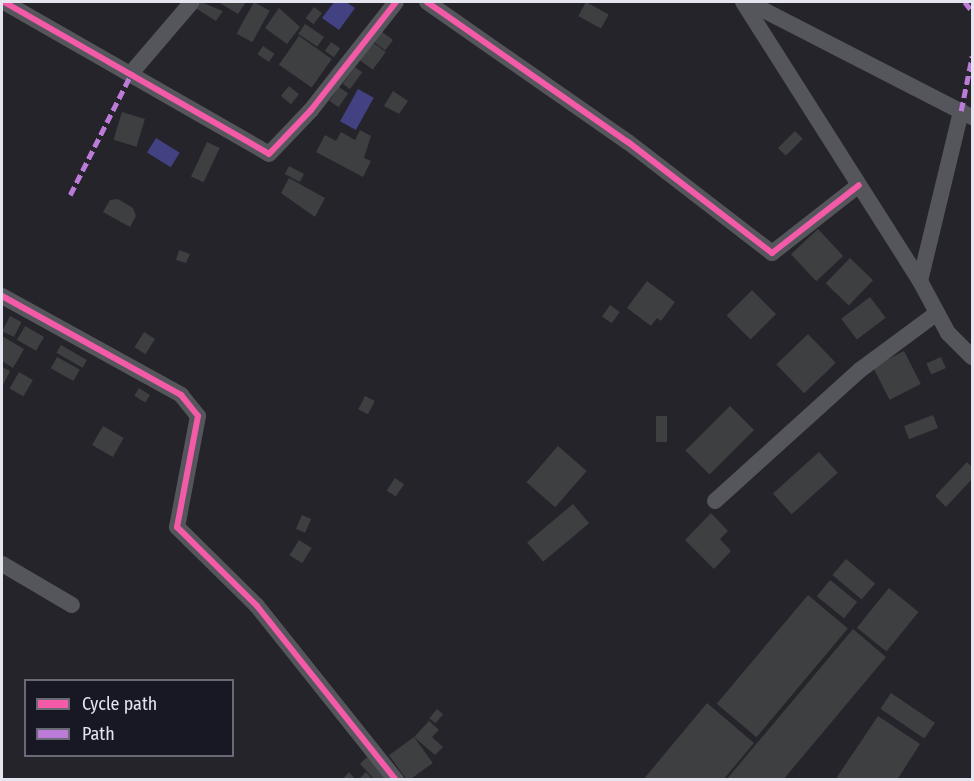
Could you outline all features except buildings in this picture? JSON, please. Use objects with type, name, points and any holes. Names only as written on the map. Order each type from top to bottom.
[{"type":"street","points":[[4,2],[132,72],[269,154],[311,110],[396,2]]},
{"type":"street","points":[[132,72],[192,2]]},
{"type":"street","points":[[428,2],[628,142],[772,253],[859,184]]},
{"type":"street","points":[[744,2],[920,282],[948,333],[972,357]]},
{"type":"street","points":[[748,2],[967,114],[920,282]]},
{"type":"street","points":[[2,296],[181,395],[198,416],[177,527],[257,606],[396,780]]},
{"type":"street","points":[[715,501],[860,370],[937,313]]},
{"type":"street","points":[[2,564],[72,605]]},
{"type":"shaded area","points":[[334,2],[346,2],[355,8],[339,30],[322,18]]},
{"type":"shaded area","points":[[358,89],[374,98],[356,130],[340,121]]},
{"type":"shaded area","points":[[156,138],[180,153],[171,167],[147,152]]},
{"type":"marked path","points":[[965,2],[972,11]]},
{"type":"marked path","points":[[961,111],[972,56]]},
{"type":"marked path","points":[[70,195],[132,72]]},
{"type":"cycle path","points":[[4,2],[269,154],[311,110],[396,2]]},
{"type":"cycle path","points":[[427,2],[628,142],[772,253],[859,185]]},
{"type":"cycle path","points":[[2,296],[181,395],[198,416],[177,527],[257,606],[396,780]]}]
